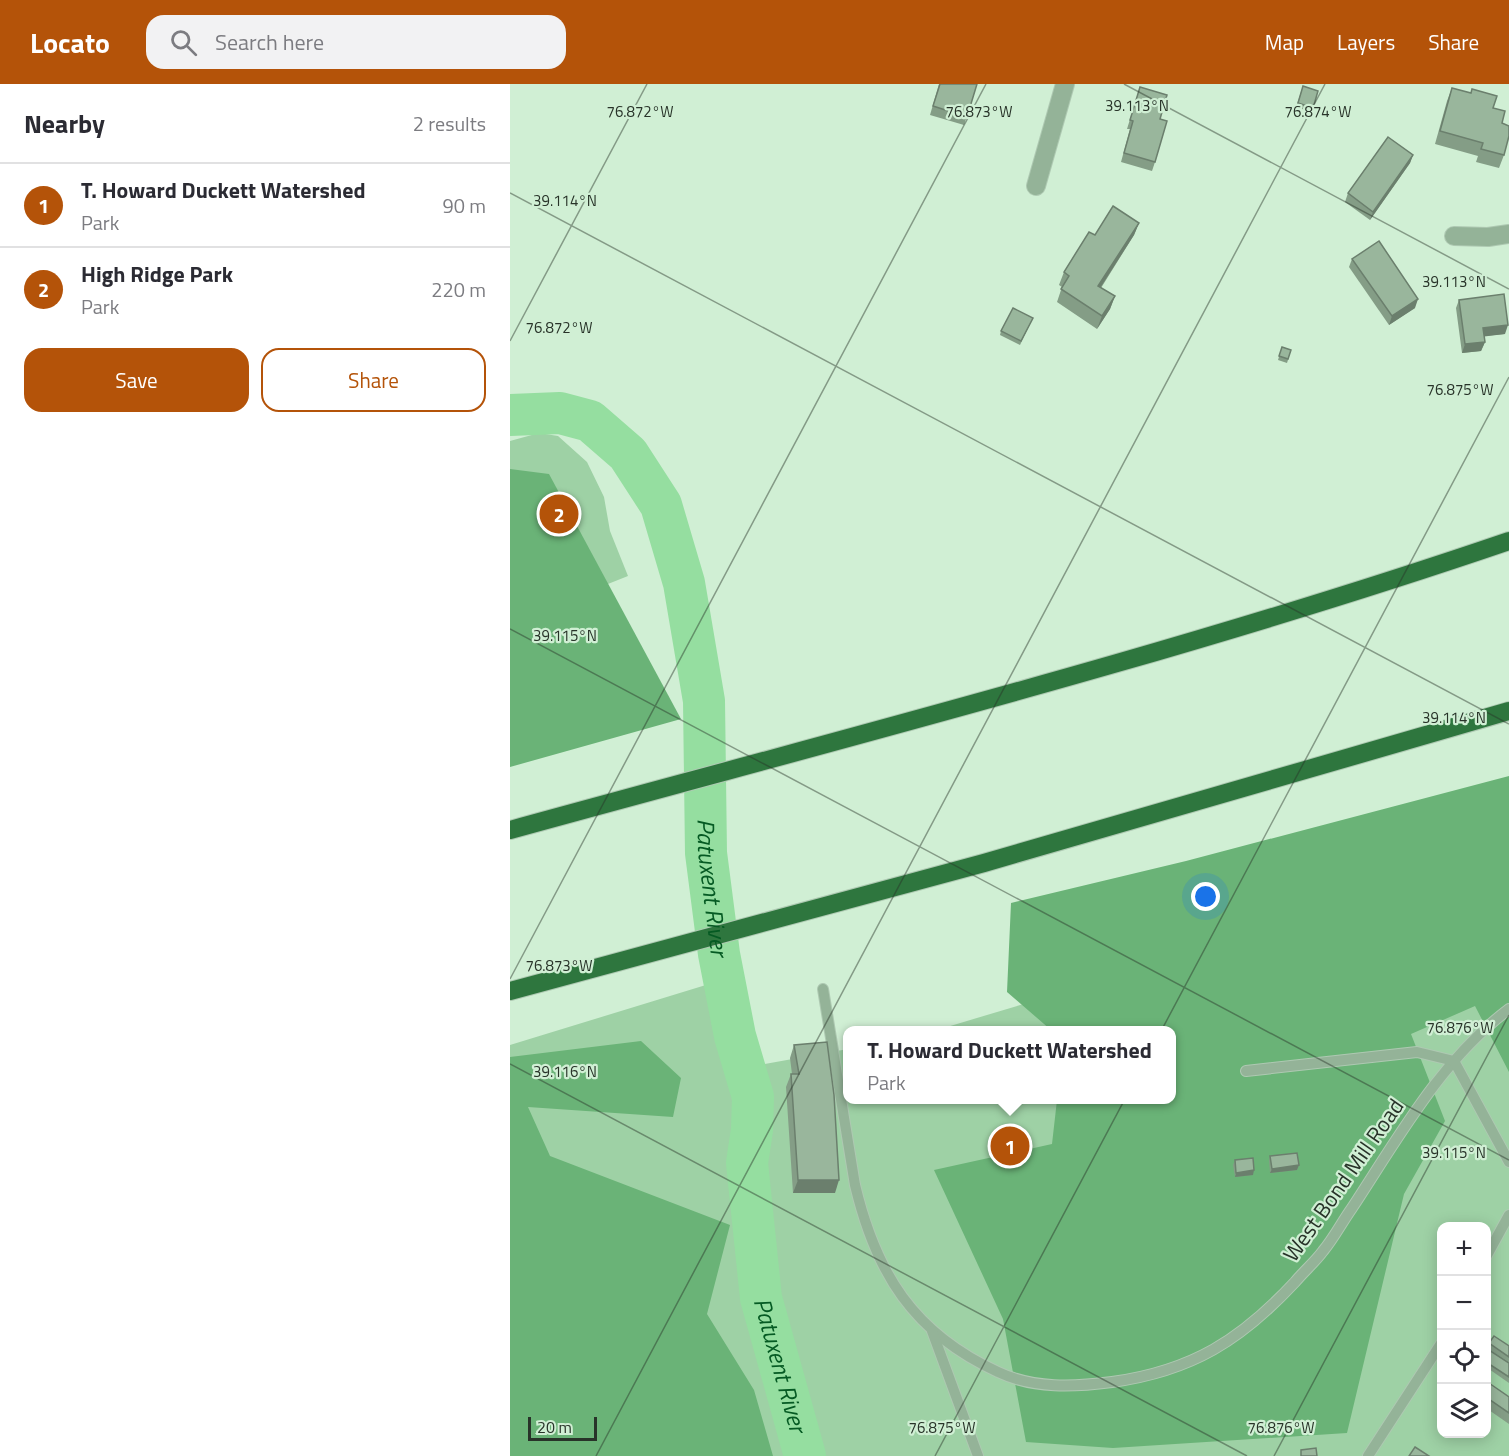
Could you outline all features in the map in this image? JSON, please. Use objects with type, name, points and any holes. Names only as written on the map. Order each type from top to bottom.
[{"type":"highway","points":[[510,830],[952,709],[1303,608],[1509,541]]},
{"type":"highway","points":[[510,991],[984,863],[1509,711]]},
{"type":"street","points":[[1036,186],[1065,84]]},
{"type":"street","points":[[1454,236],[1488,237],[1509,234]]},
{"type":"lane","name":"West Bond Mill Road","points":[[823,989],[855,1185],[873,1245],[888,1277],[912,1310],[932,1331],[954,1348],[1006,1376],[1035,1384],[1066,1386],[1132,1379],[1191,1362],[1225,1344],[1257,1319],[1323,1251],[1425,1098],[1463,1049],[1509,1009]]},
{"type":"lane","points":[[1246,1071],[1417,1052],[1454,1061],[1509,1162]]},
{"type":"lane","points":[[1491,1248],[1509,1215]]},
{"type":"lane","points":[[932,1331],[978,1456]]},
{"type":"lane","points":[[1368,1456],[1437,1350]]},
{"type":"green space","points":[[539,433],[558,436],[587,462],[604,497],[610,531],[628,576],[510,623],[510,441]]},
{"type":"green space","points":[[510,469],[549,474],[681,719],[510,767]]},
{"type":"green space","points":[[1509,776],[1509,1072],[1475,1006],[1411,1034],[1445,1121],[1404,1194],[1347,1433],[1113,1448],[1026,1442],[1003,1319],[934,1170],[1052,1144],[1057,1104],[1176,1104],[1176,1026],[1046,1026],[1007,992],[1011,903],[1186,861]]},
{"type":"green space","points":[[1509,858],[1509,1456],[510,1456],[510,1045],[732,977],[759,1065],[843,1050],[843,1104],[1176,1104],[1176,1026],[950,1026]]},
{"type":"green space","points":[[641,1041],[681,1078],[673,1117],[528,1107],[550,1156],[730,1225],[707,1314],[754,1390],[773,1456],[510,1456],[510,1057]]},
{"type":"building","points":[[940,84],[977,84],[967,117],[933,106]]},
{"type":"building","points":[[1303,86],[1318,91],[1313,108],[1298,103]]},
{"type":"building","points":[[1140,87],[1167,95],[1160,119],[1167,121],[1155,162],[1124,153],[1133,121],[1130,120]]},
{"type":"building","points":[[1452,88],[1471,93],[1472,89],[1497,96],[1493,108],[1505,111],[1502,123],[1509,126],[1504,155],[1481,149],[1483,143],[1440,131]]},
{"type":"building","points":[[1388,137],[1413,155],[1373,212],[1348,193]]},
{"type":"building","points":[[1113,206],[1139,223],[1098,286],[1115,296],[1102,316],[1061,289],[1069,276],[1064,272],[1089,232],[1095,235]]},
{"type":"building","points":[[1379,241],[1418,299],[1392,316],[1352,259]]},
{"type":"building","points":[[1504,294],[1508,325],[1483,328],[1485,342],[1465,344],[1459,300]]},
{"type":"building","points":[[1013,308],[1033,318],[1021,341],[1001,331]]},
{"type":"building","points":[[1282,347],[1291,350],[1288,359],[1279,356]]},
{"type":"building","points":[[827,1042],[834,1095],[839,1180],[798,1180],[791,1074],[799,1074],[794,1045]]},
{"type":"building","points":[[1297,1153],[1299,1165],[1272,1169],[1270,1156]]},
{"type":"building","points":[[1253,1158],[1254,1170],[1236,1173],[1235,1160]]},
{"type":"building","points":[[1494,1336],[1509,1346],[1509,1357],[1491,1344]]},
{"type":"building","points":[[1491,1351],[1509,1363],[1509,1377],[1491,1365]]},
{"type":"building","points":[[1491,1384],[1509,1397],[1509,1413],[1491,1400]]},
{"type":"building","points":[[1415,1447],[1429,1456],[1409,1456]]},
{"type":"building","points":[[1316,1448],[1317,1456],[1301,1456],[1301,1450]]},
{"type":"waterway","name":"Patuxent River","points":[[510,415],[560,413],[590,421],[628,454],[661,505],[684,583],[704,701],[706,853],[719,954],[735,1036],[753,1097],[752,1130],[747,1163],[761,1298],[805,1456]]},
{"type":"place","name":"High Ridge Park","points":[[559,514]]},
{"type":"place","name":"T. Howard Duckett Watershed","points":[[1010,1146]]}]
